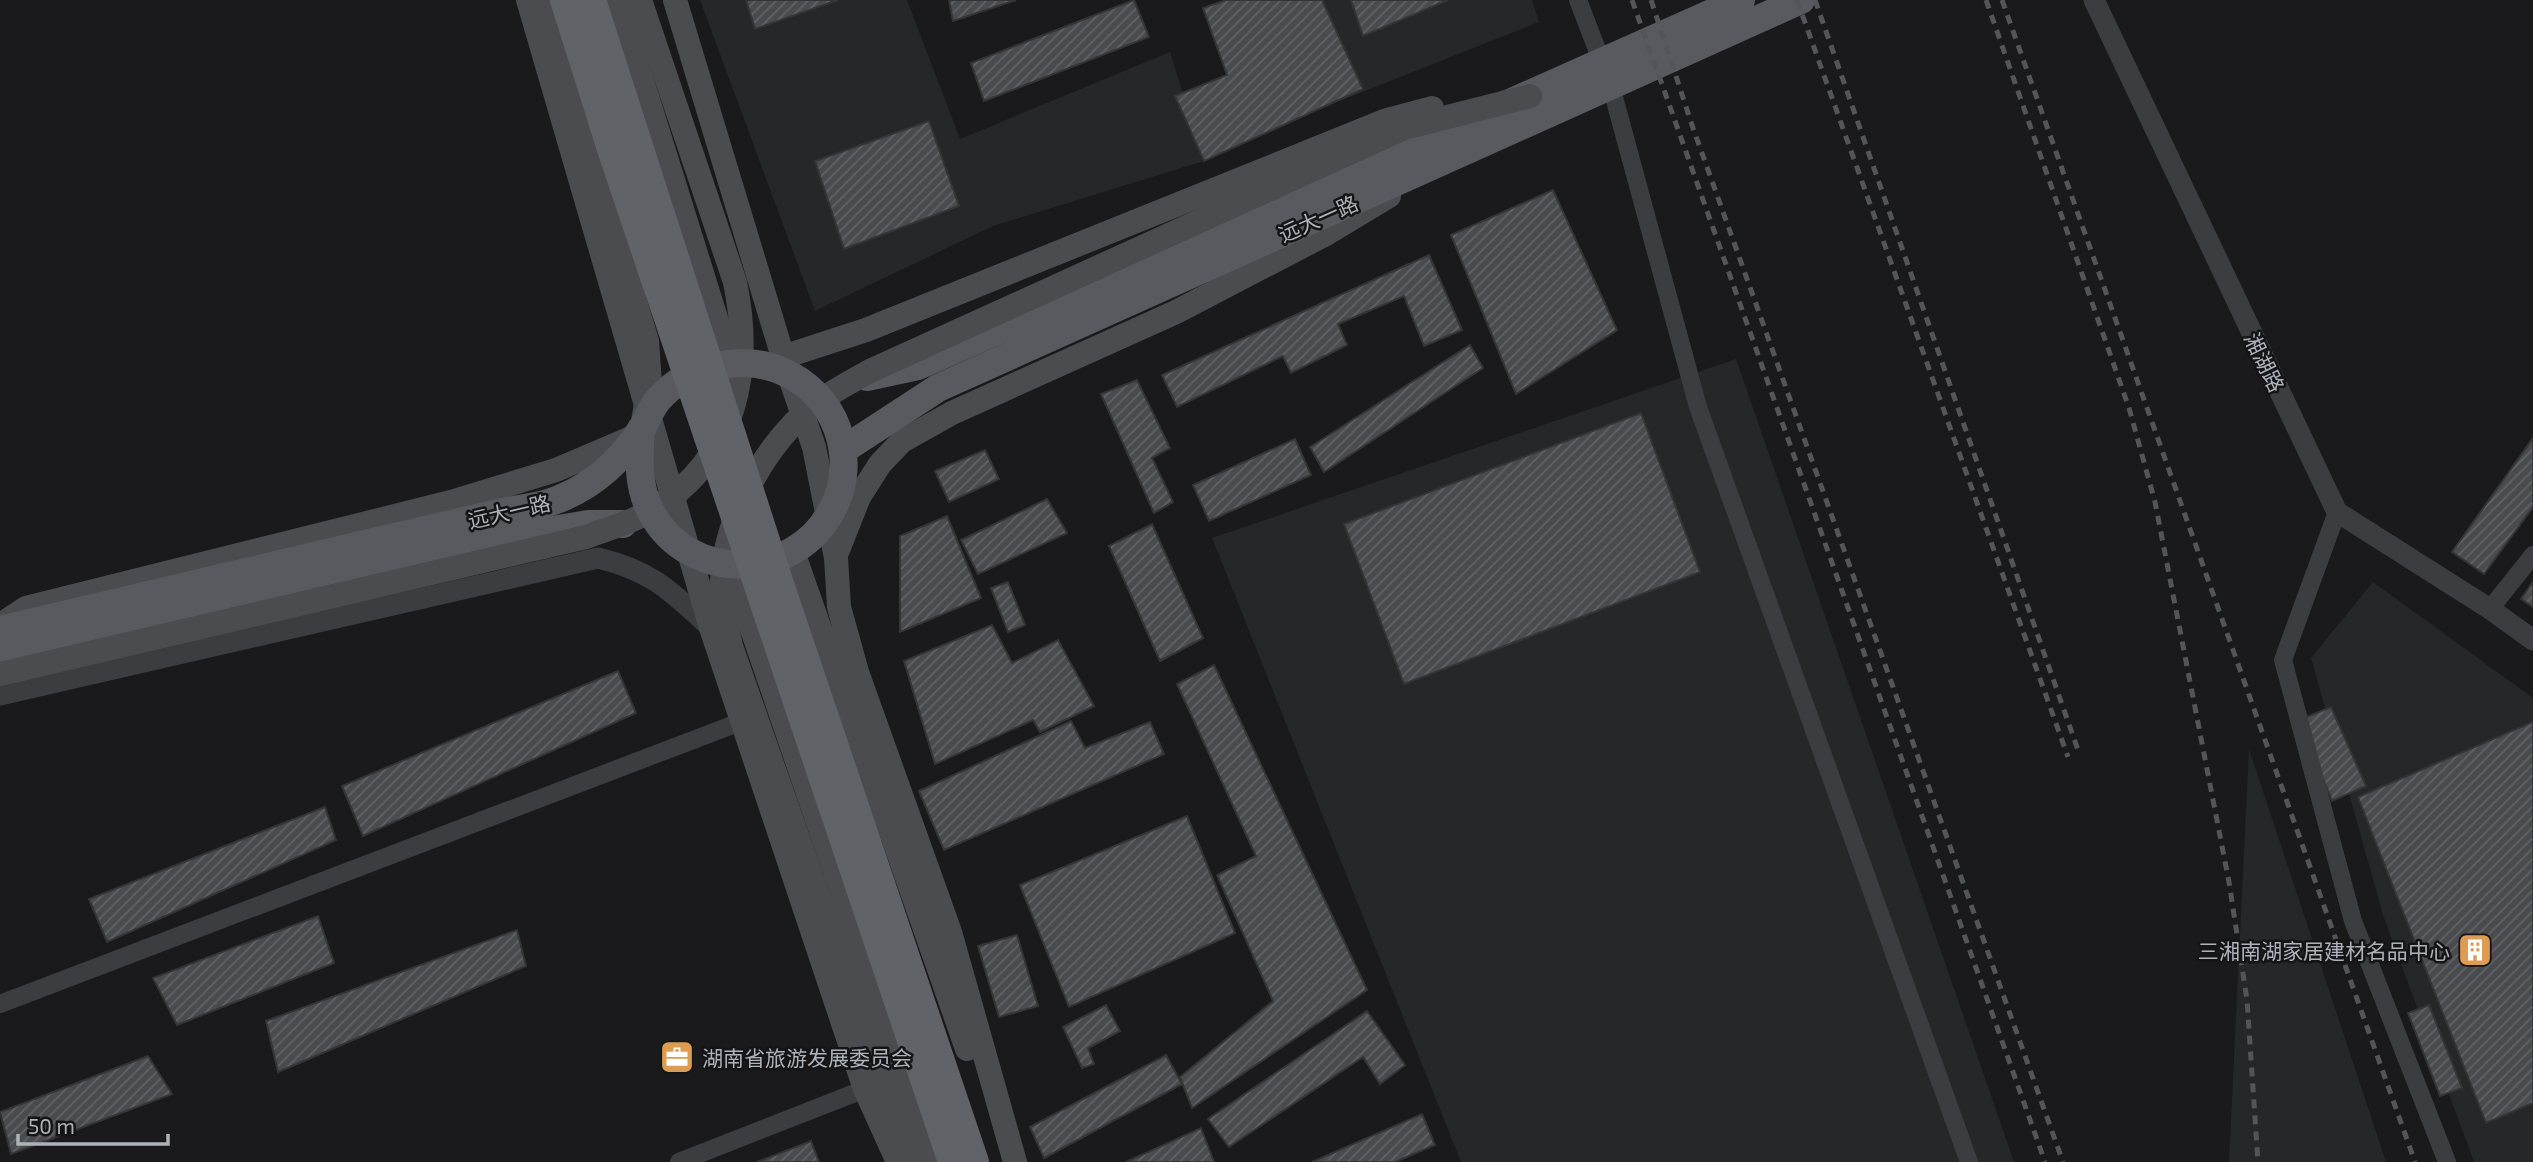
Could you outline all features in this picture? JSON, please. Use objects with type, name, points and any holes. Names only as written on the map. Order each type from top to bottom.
[{"type":"highway","points":[[564,0],[620,177],[952,1162]]},
{"type":"highway","points":[[592,0],[780,584],[975,1162]]},
{"type":"main road","points":[[528,0],[648,429],[711,628],[865,1088],[898,1162]]},
{"type":"main road","name":"远大一路","points":[[0,657],[403,548],[558,500],[602,476],[648,429],[650,383],[647,341],[544,0]]},
{"type":"main road","points":[[617,0],[730,363]]},
{"type":"main road","points":[[0,674],[586,537],[653,510],[699,473],[716,448],[740,385],[743,322],[735,282],[640,0]]},
{"type":"main road","points":[[675,0],[783,357],[817,458],[836,558],[839,607],[857,671],[950,932],[1015,1162]]},
{"type":"main road","name":"远大一路","points":[[843,450],[938,388],[1453,157],[1601,73],[1741,0]]},
{"type":"main road","name":"远大一路","points":[[812,390],[918,366],[1530,96],[1801,0]]},
{"type":"main road","points":[[783,357],[866,330],[1387,120],[1601,73]]},
{"type":"main road","points":[[911,1162],[731,646],[722,597],[727,548],[745,496],[769,456],[795,422],[827,395],[870,371],[1404,128],[1530,96]]},
{"type":"main road","points":[[836,558],[859,497],[880,464],[902,441],[952,414],[1176,312],[1326,234],[1453,157]]},
{"type":"main road","points":[[730,363],[774,368],[812,390],[837,428],[843,450],[844,470],[834,508],[823,526],[793,552],[763,564],[730,565],[694,554],[664,530],[643,492],[640,470],[648,429],[658,400],[691,376],[730,363]]},
{"type":"main road","points":[[0,628],[26,608],[451,502],[556,470],[648,429]]},
{"type":"main road","name":"远大一路","points":[[0,628],[403,548],[588,524],[625,524],[664,530]]},
{"type":"main road","points":[[793,552],[970,1057],[990,1076]]},
{"type":"main road","points":[[730,565],[934,1162]]},
{"type":"street","points":[[1578,0],[1698,407],[1969,1162]]},
{"type":"street","name":"湘湖路","points":[[2094,0],[2337,512]]},
{"type":"street","points":[[2447,1162],[2353,921],[2283,660],[2337,512],[2490,608],[2533,640]]},
{"type":"street","points":[[2490,608],[2533,555]]},
{"type":"street","points":[[0,695],[598,558],[632,566],[665,585],[711,628]]},
{"type":"street","points":[[0,1004],[743,721]]},
{"type":"street","points":[[679,1162],[865,1088]]},
{"type":"shaded area","points":[[700,0],[907,0],[960,139],[1170,52],[1204,161],[993,226],[815,311]]},
{"type":"shaded area","points":[[1251,0],[1532,0],[1539,22],[1317,110]]},
{"type":"shaded area","points":[[1736,359],[2014,1162],[1461,1162],[1212,538]]},
{"type":"shaded area","points":[[2373,582],[2533,698],[2533,1162],[2474,1162],[2383,915],[2311,658]]},
{"type":"shaded area","points":[[2249,749],[2386,1162],[2229,1162]]},
{"type":"building","points":[[746,0],[838,0],[755,29]]},
{"type":"building","points":[[949,0],[1016,0],[953,21]]},
{"type":"building","points":[[1134,0],[1149,37],[984,101],[971,63]]},
{"type":"building","points":[[1226,0],[1322,0],[1363,89],[1204,161],[1175,96],[1227,75],[1203,8]]},
{"type":"building","points":[[1351,0],[1448,0],[1363,36]]},
{"type":"building","points":[[929,121],[959,206],[844,249],[815,161]]},
{"type":"building","points":[[1553,190],[1617,330],[1516,394],[1451,235]]},
{"type":"building","points":[[1429,255],[1462,330],[1424,346],[1404,296],[1338,324],[1347,345],[1291,373],[1283,356],[1177,407],[1162,375]]},
{"type":"building","points":[[1470,345],[1483,368],[1324,472],[1310,447]]},
{"type":"building","points":[[1137,380],[1170,448],[1152,458],[1173,502],[1154,513],[1101,394]]},
{"type":"building","points":[[1641,413],[1700,572],[1404,684],[1344,524]]},
{"type":"building","points":[[2533,438],[2533,507],[2484,574],[2452,552]]},
{"type":"building","points":[[1295,439],[1311,475],[1209,521],[1193,485]]},
{"type":"building","points":[[985,450],[999,479],[949,502],[935,471]]},
{"type":"building","points":[[1047,499],[1067,533],[978,574],[961,540]]},
{"type":"building","points":[[947,516],[981,598],[900,632],[900,536]]},
{"type":"building","points":[[1152,524],[1203,638],[1160,661],[1109,546]]},
{"type":"building","points":[[1008,582],[1025,625],[1008,632],[991,588]]},
{"type":"building","points":[[2533,582],[2533,607],[2521,599]]},
{"type":"building","points":[[992,625],[1012,663],[1058,640],[1094,706],[1040,732],[1033,720],[935,764],[904,661]]},
{"type":"building","points":[[1214,665],[1367,990],[1192,1108],[1180,1077],[1273,1001],[1217,875],[1256,856],[1177,684]]},
{"type":"building","points":[[618,671],[636,713],[363,836],[342,786]]},
{"type":"building","points":[[2331,707],[2366,786],[2332,801],[2299,720]]},
{"type":"building","points":[[1071,721],[1085,748],[1150,722],[1164,754],[944,850],[919,791]]},
{"type":"building","name":"三湘南湖家居建材名品中心","points":[[2533,722],[2533,1103],[2486,1123],[2358,797]]},
{"type":"building","points":[[325,807],[336,840],[107,942],[89,899]]},
{"type":"building","points":[[1187,816],[1235,933],[1069,1007],[1020,885]]},
{"type":"building","points":[[318,916],[334,963],[177,1025],[153,978]]},
{"type":"building","points":[[517,930],[526,966],[278,1072],[266,1021]]},
{"type":"building","points":[[1017,935],[1038,1006],[999,1017],[978,946]]},
{"type":"building","points":[[1106,1005],[1120,1031],[1088,1048],[1094,1064],[1082,1068],[1063,1027]]},
{"type":"building","points":[[2429,1005],[2462,1088],[2440,1096],[2408,1013]]},
{"type":"building","points":[[1367,1011],[1405,1065],[1380,1084],[1363,1057],[1229,1147],[1208,1119]]},
{"type":"building","points":[[1166,1055],[1182,1084],[1044,1158],[1030,1127]]},
{"type":"building","points":[[148,1056],[172,1094],[11,1154],[0,1112]]},
{"type":"building","points":[[1422,1114],[1435,1145],[1395,1162],[1312,1162]]},
{"type":"building","points":[[1201,1128],[1214,1162],[1126,1162]]},
{"type":"building","points":[[811,1141],[819,1162],[757,1162]]},
{"type":"railway","points":[[1632,0],[2045,1162]]},
{"type":"railway","points":[[1651,0],[1693,128],[2063,1162]]},
{"type":"railway","points":[[1797,0],[2068,757]]},
{"type":"railway","points":[[1815,0],[2078,750]]},
{"type":"railway","points":[[1986,0],[2129,408],[2155,502],[2229,882],[2247,1000],[2258,1162]]},
{"type":"railway","points":[[2002,0],[2415,1162]]},
{"type":"place","name":"三湘南湖家居建材名品中心","points":[[2475,950]]},
{"type":"place","name":"湖南省旅游发展委员会","points":[[677,1057]]}]
